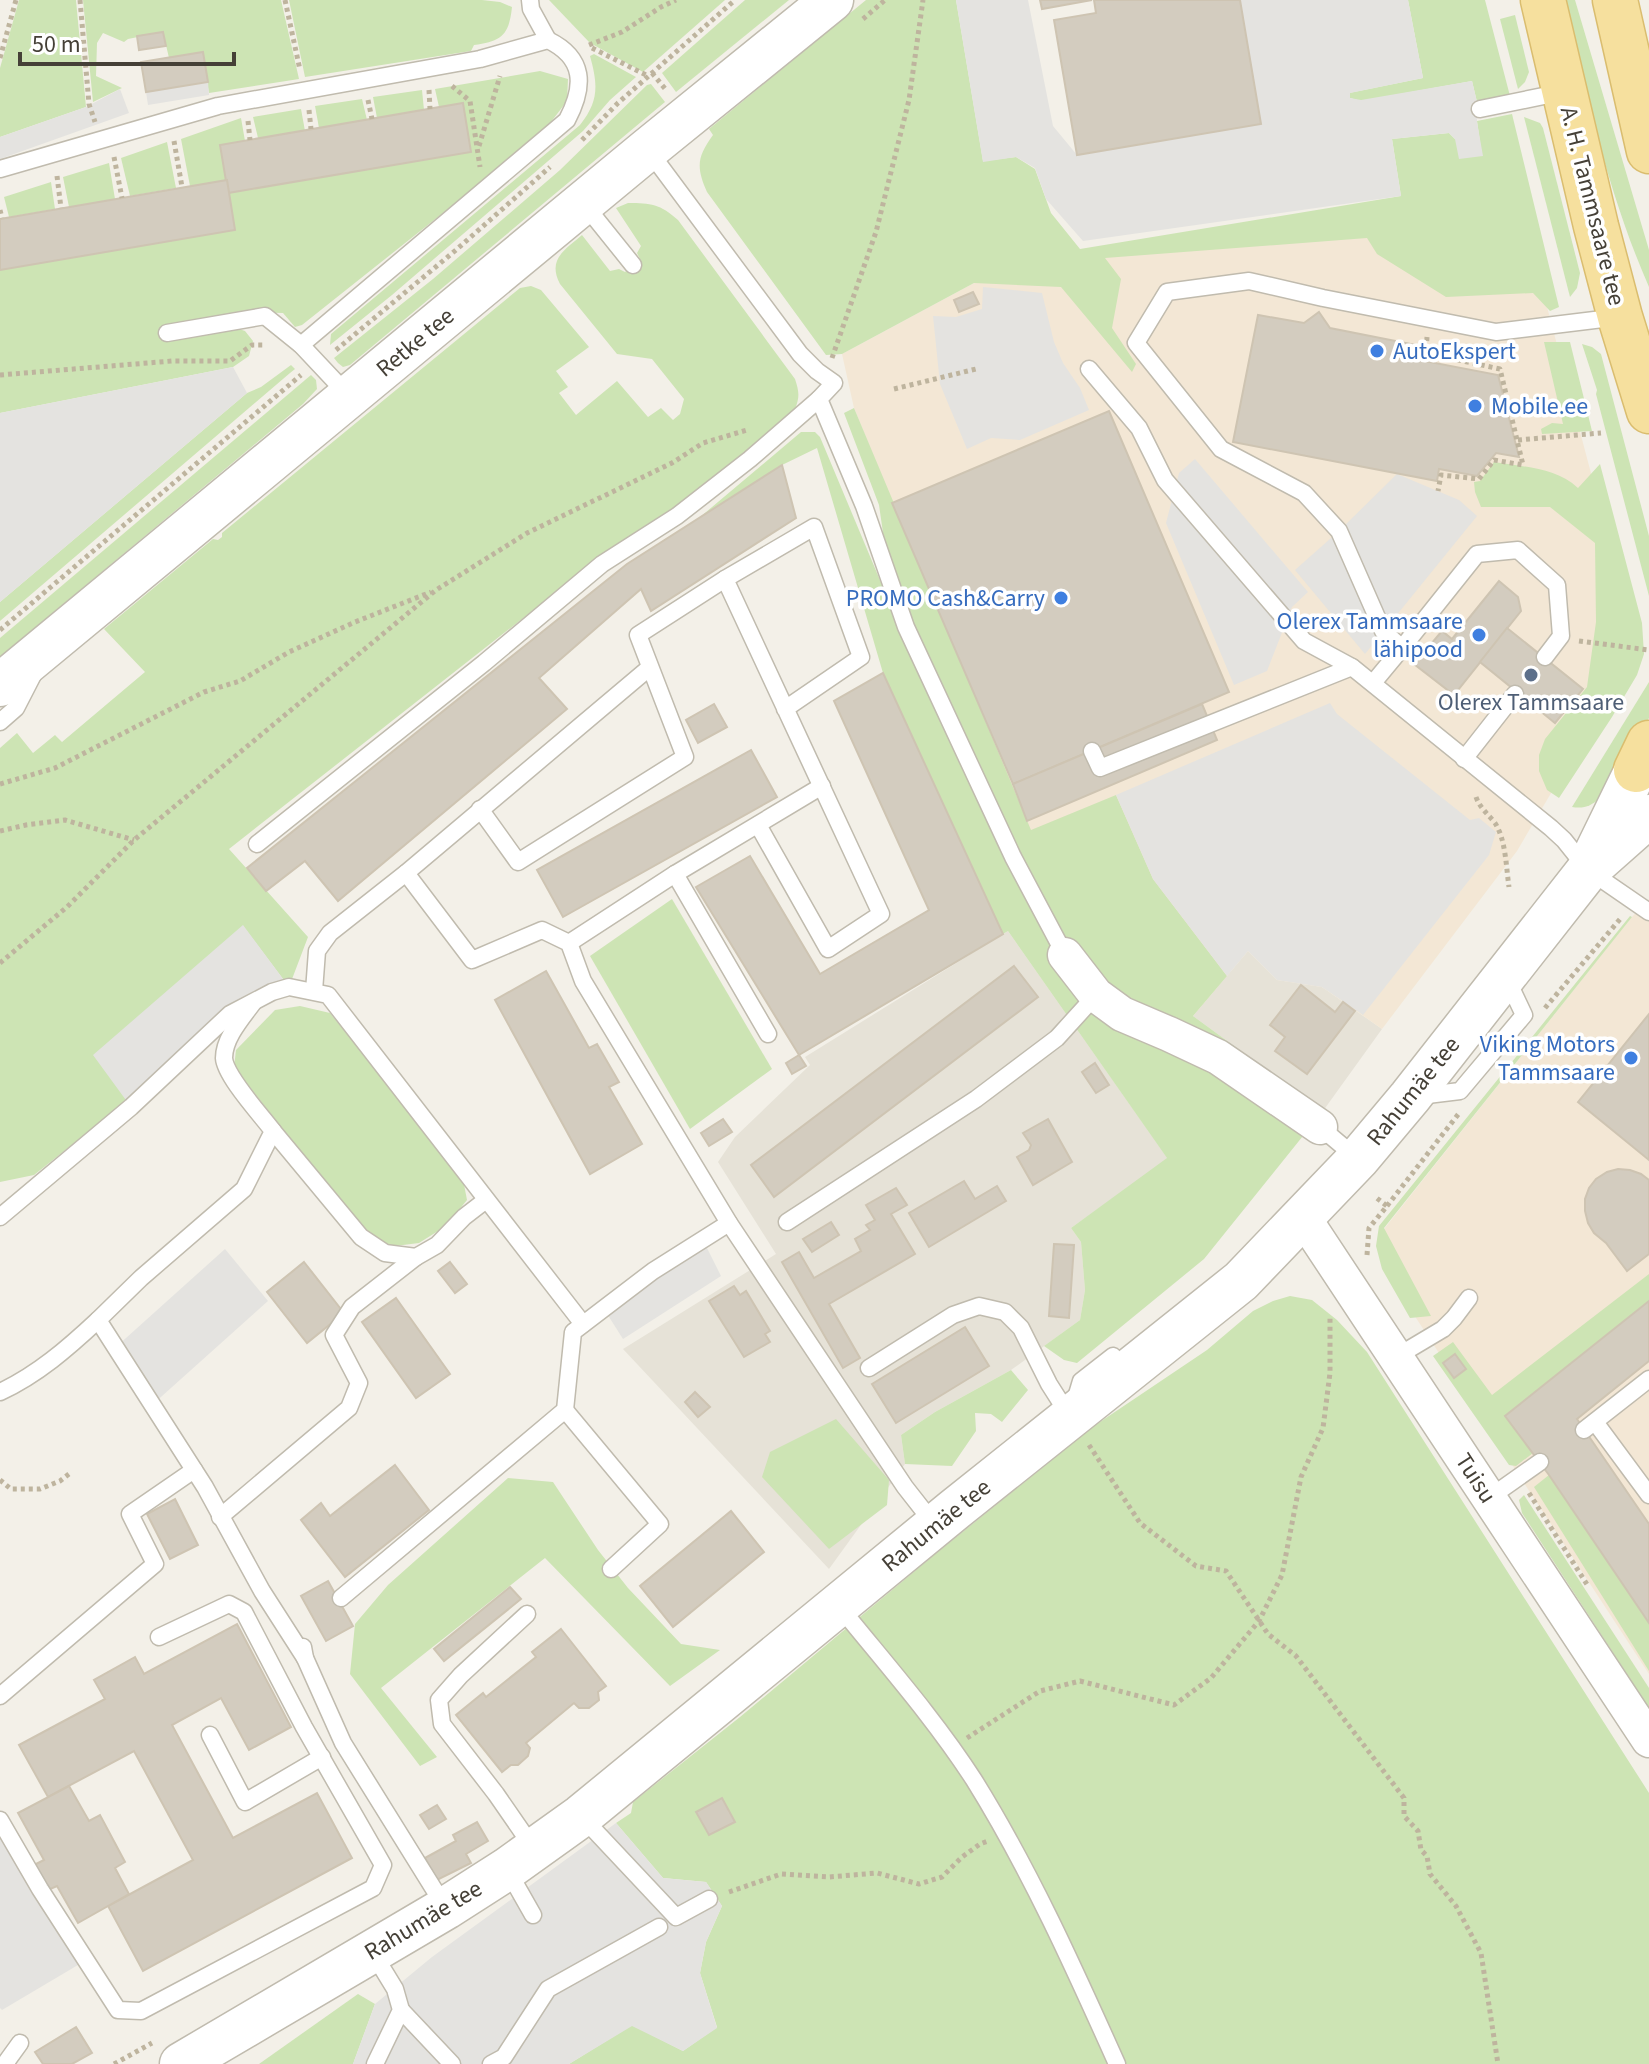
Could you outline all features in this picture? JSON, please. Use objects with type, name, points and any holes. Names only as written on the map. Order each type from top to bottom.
[{"type":"main road","name":"A. H. Tammsaare tee","points":[[1543,0],[1596,226],[1649,411]]},
{"type":"main road","points":[[1615,0],[1649,151]]},
{"type":"main road","points":[[1620,317],[1649,357]]},
{"type":"street","name":"Retke tee","points":[[0,685],[832,0]]},
{"type":"street","name":"Rahumäe tee","points":[[1588,870],[1645,756]]},
{"type":"street","name":"Rahumäe tee","points":[[181,2064],[239,2038],[373,1951],[446,1908],[581,1816],[1070,1418],[1192,1310],[1241,1281],[1303,1217],[1366,1178],[1410,1097],[1588,870],[1649,816]]},
{"type":"street","points":[[1065,955],[1096,995],[1122,1014],[1218,1057],[1320,1127]]},
{"type":"street","name":"Tuisu","points":[[1303,1217],[1354,1265],[1396,1357],[1649,1740]]},
{"type":"lane","points":[[301,345],[567,120],[578,99],[579,79],[575,61],[560,46],[548,40],[531,9],[530,0]]},
{"type":"lane","points":[[0,169],[218,106],[306,97],[480,59],[548,40]]},
{"type":"lane","points":[[1480,109],[1564,92]]},
{"type":"lane","points":[[257,844],[602,564],[677,516],[750,459],[834,383],[800,354],[648,149]]},
{"type":"lane","points":[[583,203],[633,265]]},
{"type":"lane","points":[[1402,648],[1383,631],[1339,531],[1304,493],[1221,449],[1136,343],[1167,292],[1249,281],[1496,332],[1620,317]]},
{"type":"lane","points":[[167,333],[265,316],[301,345],[350,396]]},
{"type":"lane","points":[[1089,369],[1139,428],[1165,480],[1304,641],[1352,667],[1373,683],[1551,828],[1588,870],[1649,912]]},
{"type":"lane","points":[[819,399],[864,506],[906,627],[1013,857],[1065,955]]},
{"type":"lane","points":[[480,809],[518,862],[685,757],[638,635],[814,527],[861,657],[785,709]]},
{"type":"lane","points":[[1373,683],[1477,554],[1518,550],[1557,585],[1561,636],[1545,657]]},
{"type":"lane","points":[[725,579],[881,914],[828,949],[758,825]]},
{"type":"lane","points":[[0,722],[16,708],[46,647]]},
{"type":"lane","points":[[1092,751],[1100,768],[1352,667]]},
{"type":"lane","points":[[314,991],[317,951],[330,933],[406,873],[649,668]]},
{"type":"lane","points":[[1464,759],[1515,694]]},
{"type":"lane","points":[[569,943],[675,874],[822,786]]},
{"type":"lane","points":[[406,873],[472,960],[542,930],[569,943],[583,981],[729,1223],[905,1487],[935,1526]]},
{"type":"lane","points":[[675,874],[768,1034]]},
{"type":"lane","points":[[0,1217],[131,1107],[230,1014],[272,992],[289,987],[314,991],[328,995],[583,1324]]},
{"type":"lane","points":[[787,1222],[976,1099],[1057,1038],[1096,995]]},
{"type":"lane","points":[[254,1002],[233,1032],[224,1056],[227,1072],[361,1237],[385,1253],[416,1257]]},
{"type":"lane","points":[[1320,1127],[1366,1178]]},
{"type":"lane","points":[[0,1392],[18,1384],[65,1351],[141,1278],[244,1189],[273,1131]]},
{"type":"lane","points":[[220,1517],[349,1408],[359,1383],[334,1335],[352,1307],[416,1257],[437,1245],[486,1200]]},
{"type":"lane","points":[[341,1598],[565,1410],[573,1332],[653,1271],[729,1223]]},
{"type":"lane","points":[[1396,1357],[1443,1329],[1469,1298]]},
{"type":"lane","points":[[869,1368],[953,1315],[979,1306],[1005,1312],[1021,1328],[1070,1418]]},
{"type":"lane","points":[[98,1320],[194,1470],[262,1591],[305,1658],[343,1743],[446,1908]]},
{"type":"lane","points":[[1070,1418],[1081,1381],[1121,1350]]},
{"type":"lane","points":[[1649,1379],[1590,1426],[1649,1495]]},
{"type":"lane","points":[[565,1410],[660,1524],[611,1569]]},
{"type":"lane","points":[[1489,1498],[1540,1462]]},
{"type":"lane","points":[[0,1696],[155,1564],[130,1514],[194,1470]]},
{"type":"lane","points":[[0,1820],[40,1889],[118,2010],[141,2011],[373,1888],[383,1865],[244,1612],[229,1604],[159,1637]]},
{"type":"lane","points":[[837,1605],[952,1748],[974,1781],[1005,1833],[1069,1956],[1117,2064]]},
{"type":"lane","points":[[527,1614],[461,1675],[439,1700],[442,1724],[496,1794],[520,1859],[533,1915]]},
{"type":"lane","points":[[301,1636],[305,1658]]},
{"type":"lane","points":[[210,1735],[245,1802],[322,1757]]},
{"type":"lane","points":[[581,1816],[676,1917],[709,1899]]},
{"type":"lane","points":[[501,2062],[548,1989],[659,1927]]},
{"type":"lane","points":[[373,1951],[395,1989],[401,2010],[452,2064]]},
{"type":"lane","points":[[375,2064],[401,2010]]},
{"type":"lane","points":[[7,2064],[20,2043]]},
{"type":"path","points":[[0,58],[16,0]]},
{"type":"path","points":[[80,0],[89,104],[100,140]]},
{"type":"path","points":[[285,0],[311,129]]},
{"type":"path","points":[[672,97],[650,74],[588,46],[622,32],[676,0]]},
{"type":"path","points":[[834,383],[832,355],[876,232],[909,100],[923,0]]},
{"type":"path","points":[[478,151],[501,75]]},
{"type":"path","points":[[448,82],[470,101],[484,190]]},
{"type":"path","points":[[429,85],[430,109]]},
{"type":"path","points":[[367,95],[372,119]]},
{"type":"path","points":[[247,113],[250,140]]},
{"type":"path","points":[[173,137],[182,187]]},
{"type":"path","points":[[114,157],[122,198]]},
{"type":"path","points":[[57,176],[61,208]]},
{"type":"path","points":[[0,210],[2,218]]},
{"type":"path","points":[[1427,319],[1426,353],[1500,369],[1523,465],[1494,460],[1479,479],[1441,475],[1438,491]]},
{"type":"path","points":[[0,375],[172,361],[230,361],[252,345],[301,345]]},
{"type":"path","points":[[894,389],[976,369]]},
{"type":"path","points":[[0,630],[306,371]]},
{"type":"path","points":[[0,963],[67,907],[134,840],[436,590],[527,533],[672,463],[703,443],[802,413]]},
{"type":"path","points":[[1518,440],[1601,433]]},
{"type":"path","points":[[0,784],[55,768],[204,692],[240,681],[289,652],[436,590]]},
{"type":"path","points":[[1559,639],[1649,650]]},
{"type":"path","points":[[1464,759],[1479,806],[1501,836],[1509,887]]},
{"type":"path","points":[[0,831],[65,820],[134,840]]},
{"type":"path","points":[[952,1748],[1040,1691],[1080,1681],[1174,1705],[1211,1678],[1259,1621],[1282,1575],[1301,1477],[1323,1428],[1330,1373],[1330,1314],[1369,1228],[1387,1206],[1366,1178]]},
{"type":"path","points":[[1070,1418],[1140,1523],[1196,1566],[1226,1571],[1268,1634],[1296,1656],[1404,1798],[1404,1816],[1418,1831],[1430,1874],[1456,1906],[1481,1953],[1498,2064]]},
{"type":"path","points":[[0,1480],[11,1489],[40,1489],[69,1474]]},
{"type":"path","points":[[1529,1492],[1591,1591]]},
{"type":"path","points":[[709,1899],[781,1874],[829,1877],[877,1873],[919,1884],[942,1877],[980,1844],[1005,1833]]},
{"type":"shaded area","points":[[956,0],[1028,0],[1053,126],[1077,155],[1261,124],[1240,0],[1408,0],[1423,78],[1350,93],[1350,98],[1361,100],[1472,81],[1483,156],[1459,159],[1455,139],[1449,133],[1392,139],[1401,196],[1083,241],[1046,199],[1035,168],[1016,157],[983,162]]},
{"type":"shaded area","points":[[208,82],[209,95],[148,105],[146,92]]},
{"type":"shaded area","points":[[120,89],[129,113],[0,159],[0,137],[86,107]]},
{"type":"shaded area","points":[[1515,186],[1637,647],[1517,851],[1382,1029],[1322,987],[1277,980],[1248,951],[1193,1016],[1028,834],[854,408],[842,354],[974,283],[1068,258]]},
{"type":"shaded area","points":[[983,287],[1042,293],[1054,342],[1089,410],[1020,440],[991,438],[967,449],[940,384],[933,316],[956,317],[982,309]]},
{"type":"shaded area","points":[[233,367],[247,393],[0,602],[0,413]]},
{"type":"shaded area","points":[[1195,459],[1308,592],[1292,607],[1267,671],[1234,685],[1166,523],[1179,473]]},
{"type":"shaded area","points":[[1397,474],[1459,500],[1477,516],[1365,654],[1295,570]]},
{"type":"shaded area","points":[[1330,703],[1337,714],[1470,820],[1479,818],[1496,832],[1489,855],[1363,1015],[1322,987],[1277,980],[1248,951],[1227,976],[1153,879],[1116,795]]},
{"type":"shaded area","points":[[1649,899],[1649,1674],[1399,1292],[1384,1229]]},
{"type":"shaded area","points":[[243,925],[289,987],[230,1014],[131,1107],[93,1055]]},
{"type":"shaded area","points":[[1008,931],[1168,1159],[1071,1228],[1081,1242],[1085,1290],[1080,1320],[1011,1370],[935,1412],[901,1435],[905,1464],[829,1569],[623,1349],[776,1254],[718,1162],[735,1137],[810,1065],[805,1057]]},
{"type":"shaded area","points":[[1248,951],[1277,980],[1322,987],[1382,1029],[1323,1111],[1193,1016]]},
{"type":"shaded area","points":[[703,1240],[721,1276],[623,1339],[604,1309]]},
{"type":"shaded area","points":[[225,1249],[268,1301],[152,1405],[116,1347]]},
{"type":"shaded area","points":[[0,1820],[83,1962],[2,2010],[0,2008]]},
{"type":"shaded area","points":[[616,1823],[663,1878],[706,1882],[722,1906],[706,1942],[700,1973],[717,2028],[683,2051],[632,2026],[569,2064],[353,2064],[375,2004],[432,1957]]},
{"type":"green space","points":[[19,0],[76,0],[86,107],[0,137],[0,68]]},
{"type":"green space","points":[[83,0],[281,0],[299,79],[209,93],[202,53],[169,58],[163,32],[124,42],[103,33],[97,43],[96,76],[122,88],[93,102]]},
{"type":"green space","points":[[289,0],[482,0],[512,7],[509,24],[502,35],[498,39],[474,45],[471,51],[305,77]]},
{"type":"green space","points":[[549,0],[725,0],[643,72],[590,43]]},
{"type":"green space","points":[[745,0],[789,0],[676,92],[662,73]]},
{"type":"green space","points":[[866,0],[956,0],[983,161],[1016,157],[1035,169],[1051,213],[1080,249],[1401,196],[1392,139],[1449,133],[1482,156],[1477,121],[1512,114],[1559,307],[1550,311],[1533,293],[1446,297],[1377,254],[1367,238],[1105,258],[1121,279],[1112,328],[1136,364],[1132,372],[1061,287],[974,283],[842,354],[826,355],[707,192],[700,162],[713,135],[709,129]]},
{"type":"green space","points":[[1408,0],[1485,0],[1510,96],[1477,102],[1472,81],[1361,101],[1350,98],[1349,93],[1423,78]]},
{"type":"green space","points":[[1562,0],[1575,0],[1649,250],[1649,287],[1610,182]]},
{"type":"green space","points":[[1515,15],[1529,72],[1518,89],[1500,19]]},
{"type":"green space","points":[[594,54],[636,77],[610,100],[583,131],[330,345],[331,334],[580,125],[594,100],[595,84],[590,56]]},
{"type":"green space","points":[[540,71],[568,79],[567,101],[541,135],[302,325],[295,327],[283,313],[238,312],[166,326],[169,340],[239,329],[253,341],[249,356],[233,367],[0,413],[0,270],[235,230],[228,193],[470,152],[463,104],[439,107],[435,89]]},
{"type":"green space","points":[[651,84],[665,102],[350,365],[343,367],[338,363],[334,358],[433,279],[560,170]]},
{"type":"green space","points":[[422,90],[424,110],[377,118],[373,97]]},
{"type":"green space","points":[[362,99],[367,120],[319,128],[315,106]]},
{"type":"green space","points":[[301,109],[305,131],[258,138],[253,117]]},
{"type":"green space","points":[[1524,117],[1540,123],[1543,128],[1580,273],[1577,288],[1570,297]]},
{"type":"green space","points":[[241,118],[245,141],[221,145],[227,180],[190,186],[181,139]]},
{"type":"green space","points":[[167,142],[176,188],[130,196],[121,158]]},
{"type":"green space","points":[[109,163],[115,199],[69,207],[63,177]]},
{"type":"green space","points":[[51,182],[55,209],[9,217],[4,197]]},
{"type":"green space","points":[[628,203],[655,206],[678,220],[795,379],[798,401],[795,409],[722,474],[569,582],[229,849],[308,937],[289,987],[243,926],[127,1101],[34,1175],[0,1182],[0,748],[17,733],[33,753],[55,735],[62,742],[145,672],[104,629],[213,539],[222,537],[222,533],[520,288],[531,286],[541,290],[589,347],[556,371],[568,387],[559,393],[576,415],[617,381],[648,417],[661,408],[673,420],[680,414],[684,399],[652,359],[617,354],[560,284],[557,275],[560,256],[582,235],[610,271],[619,269],[625,272],[640,259],[637,253],[641,246],[616,208]]},
{"type":"green space","points":[[1544,342],[1570,342],[1592,431],[1542,434],[1541,429],[1552,423],[1563,424]]},
{"type":"green space","points":[[1582,344],[1601,354],[1649,536],[1649,596],[1597,390]]},
{"type":"green space","points":[[291,365],[295,369],[0,621],[0,602],[247,393],[261,387]]},
{"type":"green space","points":[[311,375],[316,380],[317,389],[303,404],[0,657],[0,638]]},
{"type":"green space","points":[[854,408],[1031,830],[1116,795],[1153,879],[1227,976],[1193,1016],[1323,1111],[1204,1259],[1077,1363],[1064,1360],[1044,1346],[1080,1320],[1085,1290],[1081,1242],[1071,1228],[1167,1158],[1008,931],[1003,934],[883,673],[817,448],[782,465],[699,518],[801,432],[815,432],[820,437],[895,616],[879,505],[844,413]]},
{"type":"green space","points":[[1494,462],[1549,472],[1578,488],[1600,464],[1642,623],[1644,654],[1637,675],[1559,798],[1547,790],[1539,771],[1539,755],[1545,739],[1587,687],[1596,622],[1595,543],[1550,507],[1481,507],[1474,482],[1480,481]]},
{"type":"green space","points":[[1649,682],[1649,718],[1600,798],[1587,806],[1572,807]]},
{"type":"green space","points":[[672,899],[772,1069],[690,1129],[590,956]]},
{"type":"green space","points":[[1630,916],[1384,1228],[1431,1316],[1410,1318],[1382,1269],[1376,1246],[1379,1226]]},
{"type":"green space","points":[[300,1006],[330,1013],[462,1174],[467,1200],[446,1226],[419,1243],[387,1247],[363,1231],[234,1067],[236,1050],[275,1010]]},
{"type":"green space","points":[[1649,1274],[1649,1301],[1506,1416],[1533,1453],[1516,1466],[1509,1465],[1433,1356],[1453,1342],[1492,1395]]},
{"type":"green space","points":[[1290,1296],[1312,1300],[1337,1320],[1367,1352],[1649,1793],[1649,2064],[569,2064],[632,2025],[683,2051],[717,2027],[700,1973],[706,1942],[722,1906],[706,1882],[663,1878],[616,1823],[631,1813],[633,1802],[1094,1426],[1207,1350],[1253,1311]]},
{"type":"green space","points":[[1011,1370],[1028,1390],[1002,1422],[991,1414],[975,1413],[976,1431],[952,1466],[905,1464],[901,1435],[935,1412]]},
{"type":"green space","points":[[836,1419],[889,1480],[887,1505],[829,1549],[762,1477],[770,1452]]},
{"type":"green space","points":[[1549,1475],[1649,1622],[1649,1671],[1534,1487]]},
{"type":"green space","points":[[508,1478],[553,1482],[598,1550],[628,1588],[681,1644],[720,1650],[670,1686],[545,1558],[381,1688],[437,1757],[420,1766],[350,1674],[355,1624],[388,1585]]},
{"type":"green space","points":[[1524,1495],[1649,1688],[1649,1708],[1522,1513],[1519,1500]]},
{"type":"green space","points":[[358,1994],[375,2004],[353,2064],[259,2064]]},
{"type":"building","points":[[1040,0],[1092,0],[1042,9]]},
{"type":"building","points":[[1094,0],[1240,0],[1261,124],[1077,155],[1054,20],[1096,13]]},
{"type":"building","points":[[163,32],[166,46],[139,50],[137,36]]},
{"type":"building","points":[[203,52],[208,82],[146,92],[141,62]]},
{"type":"building","points":[[463,103],[471,152],[228,193],[220,145]]},
{"type":"building","points":[[227,180],[235,230],[0,270],[0,219]]},
{"type":"building","points":[[973,292],[979,304],[959,312],[954,300]]},
{"type":"building","points":[[1319,312],[1330,328],[1421,346],[1419,360],[1498,375],[1519,457],[1496,453],[1477,476],[1439,469],[1437,481],[1233,442],[1258,315],[1304,323]]},
{"type":"building","name":"PROMO Cash&Carry","points":[[1109,411],[1229,692],[1013,784],[892,503]]},
{"type":"building","points":[[782,465],[796,518],[651,611],[641,589],[539,678],[567,709],[338,901],[305,861],[266,891],[247,868],[627,564]]},
{"type":"building","name":"Olerex Tammsaare lähipood","points":[[1499,581],[1518,597],[1521,611],[1454,695],[1414,664],[1442,631],[1452,639]]},
{"type":"building","name":"Olerex Tammsaare","points":[[1507,628],[1583,689],[1555,723],[1480,662]]},
{"type":"building","points":[[883,673],[1003,934],[799,1055],[696,887],[750,856],[820,974],[929,910],[834,701]]},
{"type":"building","points":[[714,704],[727,727],[698,743],[686,720]]},
{"type":"building","points":[[1202,704],[1217,740],[1027,821],[1013,784]]},
{"type":"building","points":[[751,750],[777,797],[563,917],[537,870]]},
{"type":"building","points":[[1014,966],[1038,997],[774,1197],[751,1165]]},
{"type":"building","points":[[546,971],[589,1048],[597,1044],[619,1082],[609,1087],[642,1144],[590,1174],[495,1000]]},
{"type":"building","points":[[1301,985],[1335,1012],[1343,1002],[1355,1011],[1307,1074],[1275,1051],[1285,1037],[1270,1025]]},
{"type":"building","name":"Viking Motors Tammsaare","points":[[1649,1014],[1649,1160],[1578,1102]]},
{"type":"building","points":[[799,1055],[806,1066],[792,1074],[786,1063]]},
{"type":"building","points":[[1095,1063],[1109,1085],[1096,1093],[1082,1072]]},
{"type":"building","points":[[723,1119],[732,1132],[709,1146],[701,1133]]},
{"type":"building","points":[[1048,1119],[1072,1162],[1033,1185],[1017,1157],[1029,1150],[1031,1145],[1023,1133]]},
{"type":"building","points":[[1618,1169],[1630,1170],[1649,1180],[1649,1254],[1627,1271],[1606,1243],[1594,1233],[1585,1211],[1585,1199],[1596,1179]]},
{"type":"building","points":[[964,1181],[975,1199],[997,1186],[1006,1201],[929,1247],[909,1213]]},
{"type":"building","points":[[896,1188],[907,1205],[891,1214],[915,1254],[829,1304],[860,1358],[843,1368],[782,1262],[799,1252],[814,1278],[861,1251],[855,1239],[870,1230],[866,1225],[875,1220],[866,1205]]},
{"type":"building","points":[[831,1222],[839,1235],[812,1252],[803,1239]]},
{"type":"building","points":[[1054,1244],[1074,1245],[1069,1318],[1049,1316]]},
{"type":"building","points":[[304,1262],[344,1313],[307,1343],[267,1292]]},
{"type":"building","points":[[450,1262],[467,1284],[455,1293],[438,1271]]},
{"type":"building","points":[[734,1286],[740,1295],[746,1291],[770,1331],[765,1334],[770,1342],[744,1357],[709,1301]]},
{"type":"building","points":[[396,1298],[450,1374],[416,1398],[362,1322]]},
{"type":"building","points":[[1649,1301],[1649,1361],[1577,1419],[1649,1524],[1649,1623],[1549,1475],[1505,1416]]},
{"type":"building","points":[[965,1327],[989,1366],[896,1423],[872,1384]]},
{"type":"building","points":[[1455,1354],[1466,1369],[1454,1378],[1443,1363]]},
{"type":"building","points":[[695,1392],[710,1407],[698,1417],[685,1402]]},
{"type":"building","points":[[395,1465],[429,1510],[345,1577],[301,1520],[321,1503],[330,1516]]},
{"type":"building","points":[[175,1499],[198,1545],[170,1559],[147,1514]]},
{"type":"building","points":[[731,1511],[764,1552],[673,1627],[640,1586]]},
{"type":"building","points":[[328,1581],[353,1626],[326,1641],[301,1596]]},
{"type":"building","points":[[510,1587],[521,1599],[444,1661],[434,1649]]},
{"type":"building","points":[[237,1624],[291,1727],[249,1750],[221,1698],[172,1725],[233,1838],[317,1793],[352,1858],[143,1971],[108,1906],[193,1860],[134,1751],[48,1797],[19,1745],[105,1699],[94,1680],[135,1657],[144,1674]]},
{"type":"building","points":[[561,1629],[606,1686],[598,1692],[599,1700],[589,1708],[579,1708],[574,1703],[526,1743],[530,1748],[528,1756],[518,1765],[511,1765],[502,1772],[456,1715],[483,1693],[486,1697],[536,1657],[532,1652]]},
{"type":"building","points":[[69,1786],[89,1821],[100,1815],[125,1862],[115,1868],[129,1894],[78,1923],[57,1886],[48,1890],[34,1865],[44,1860],[18,1813]]},
{"type":"building","points":[[722,1798],[735,1822],[709,1835],[696,1812]]},
{"type":"building","points":[[437,1805],[446,1819],[429,1829],[420,1815]]},
{"type":"building","points":[[477,1822],[488,1841],[466,1854],[471,1863],[437,1880],[425,1858],[456,1841],[453,1835]]},
{"type":"building","points":[[76,2027],[92,2053],[72,2064],[43,2064],[35,2052]]},
{"type":"place","name":"AutoEkspert","points":[[1377,351]]},
{"type":"place","name":"Mobile.ee","points":[[1475,406]]},
{"type":"place","name":"PROMO Cash&Carry","points":[[1061,598]]},
{"type":"place","name":"Olerex Tammsaare lähipood","points":[[1479,635]]},
{"type":"place","name":"Olerex Tammsaare","points":[[1531,675]]},
{"type":"place","name":"Viking Motors Tammsaare","points":[[1631,1058]]}]
